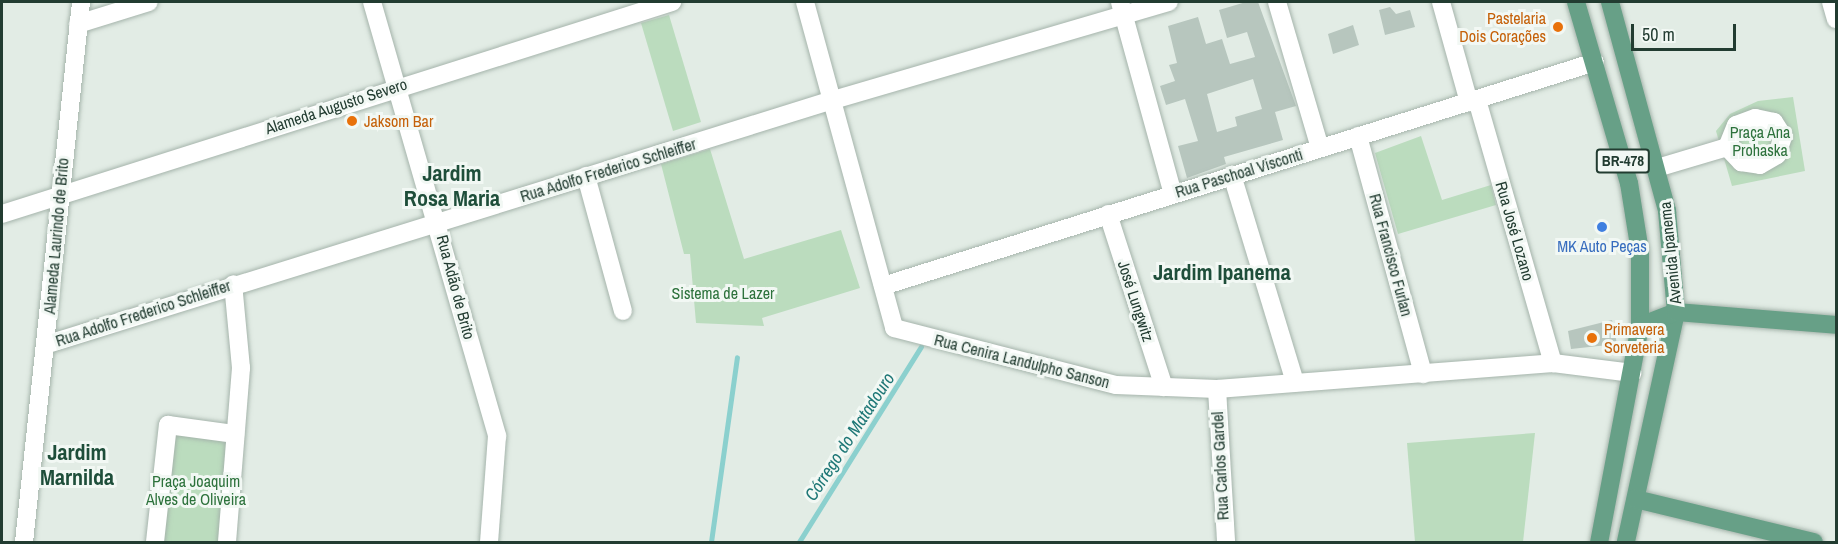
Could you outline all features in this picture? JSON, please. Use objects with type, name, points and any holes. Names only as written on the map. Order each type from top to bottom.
[{"type":"main road","name":"Avenida Ipanema","points":[[1576,2],[1595,62],[1636,220],[1640,326],[1599,543]]},
{"type":"main road","name":"Avenida Ipanema","points":[[1610,2],[1657,168],[1676,312],[1626,543]]},
{"type":"main road","points":[[1640,326],[1676,312],[1836,325]]},
{"type":"main road","points":[[1636,499],[1814,543]]},
{"type":"street","name":"Alameda Laurindo de Brito","points":[[24,543],[48,344],[58,195],[81,2]]},
{"type":"street","points":[[78,24],[149,2]]},
{"type":"street","name":"Rua Adão de Brito","points":[[372,2],[394,87],[438,223],[497,436],[489,543]]},
{"type":"street","name":"Alameda Augusto Severo","points":[[2,214],[394,87],[672,2]]},
{"type":"street","name":"Rua Cenira Landulpho Sanson","points":[[805,2],[894,328],[1116,385],[1217,389],[1553,363],[1632,373]]},
{"type":"street","name":"Rua Adolfo Frederico Schleiffer","points":[[48,344],[233,284],[438,223],[1122,8],[1169,2]]},
{"type":"street","points":[[1276,2],[1320,148]]},
{"type":"street","name":"Rua José Lozano","points":[[1440,2],[1473,101],[1553,363]]},
{"type":"street","points":[[1831,2],[1836,18]]},
{"type":"street","points":[[1122,8],[1173,194]]},
{"type":"street","name":"Rua Paschoal Visconti","points":[[883,286],[1595,62]]},
{"type":"street","name":"Rua Francisco Furlan","points":[[1358,136],[1424,374]]},
{"type":"street","points":[[1657,168],[1727,147]]},
{"type":"street","points":[[1232,176],[1295,383]]},
{"type":"street","points":[[586,177],[623,311]]},
{"type":"street","name":"José Lungwitz","points":[[1108,214],[1164,387]]},
{"type":"street","points":[[227,543],[241,368],[233,284]]},
{"type":"street","name":"Rua Carlos Gardel","points":[[1217,389],[1226,543]]},
{"type":"street","points":[[155,543],[168,425],[235,434]]},
{"type":"green space","points":[[669,15],[701,122],[673,131],[641,23]]},
{"type":"green space","name":"Praça Ana Prohaska","points":[[1793,97],[1805,171],[1732,186],[1716,131],[1730,114],[1758,101]]},
{"type":"green space","points":[[1421,136],[1442,200],[1491,185],[1496,205],[1398,234],[1375,153]]},
{"type":"green space","name":"Sistema de Lazer","points":[[710,149],[744,259],[841,230],[860,288],[762,318],[764,326],[696,323],[690,254],[684,254],[661,164]]},
{"type":"green space","name":"Praça Joaquim Alves de Oliveira","points":[[172,432],[232,438],[221,542],[161,542]]},
{"type":"green space","points":[[1535,433],[1523,542],[1415,542],[1407,443]]},
{"type":"building","points":[[1246,2],[1258,2],[1296,106],[1275,112],[1283,140],[1224,157],[1226,164],[1187,178],[1178,146],[1198,141],[1185,99],[1166,105],[1160,86],[1175,81],[1169,65],[1177,63],[1168,26],[1198,17],[1206,44],[1222,39],[1230,64],[1255,57],[1247,32],[1227,38],[1219,10]],"holes":[[[1253,79],[1262,109],[1235,117],[1237,126],[1217,132],[1207,94]]]},
{"type":"building","points":[[1390,7],[1396,14],[1410,10],[1415,27],[1385,35],[1379,10]]},
{"type":"building","points":[[1353,25],[1359,45],[1333,54],[1328,34]]},
{"type":"building","name":"Primavera Sorveteria","points":[[1612,320],[1617,344],[1571,349],[1568,331]]},
{"type":"waterway","name":"Córrego do Matadouro","points":[[799,542],[921,347]]},
{"type":"waterway","points":[[711,542],[737,358]]},
{"type":"place","name":"Pastelaria Dois Corações","points":[[1558,27]]},
{"type":"place","name":"Jaksom Bar","points":[[352,121]]},
{"type":"place","name":"MK Auto Peças","points":[[1602,227]]},
{"type":"place","name":"Primavera Sorveteria","points":[[1592,338]]},
{"type":"district","name":"Jardim Rosa Maria","points":[[452,186]]},
{"type":"district","name":"Jardim Ipanema","points":[[1222,273]]},
{"type":"district","name":"Jardim Marnilda","points":[[77,464]]}]
